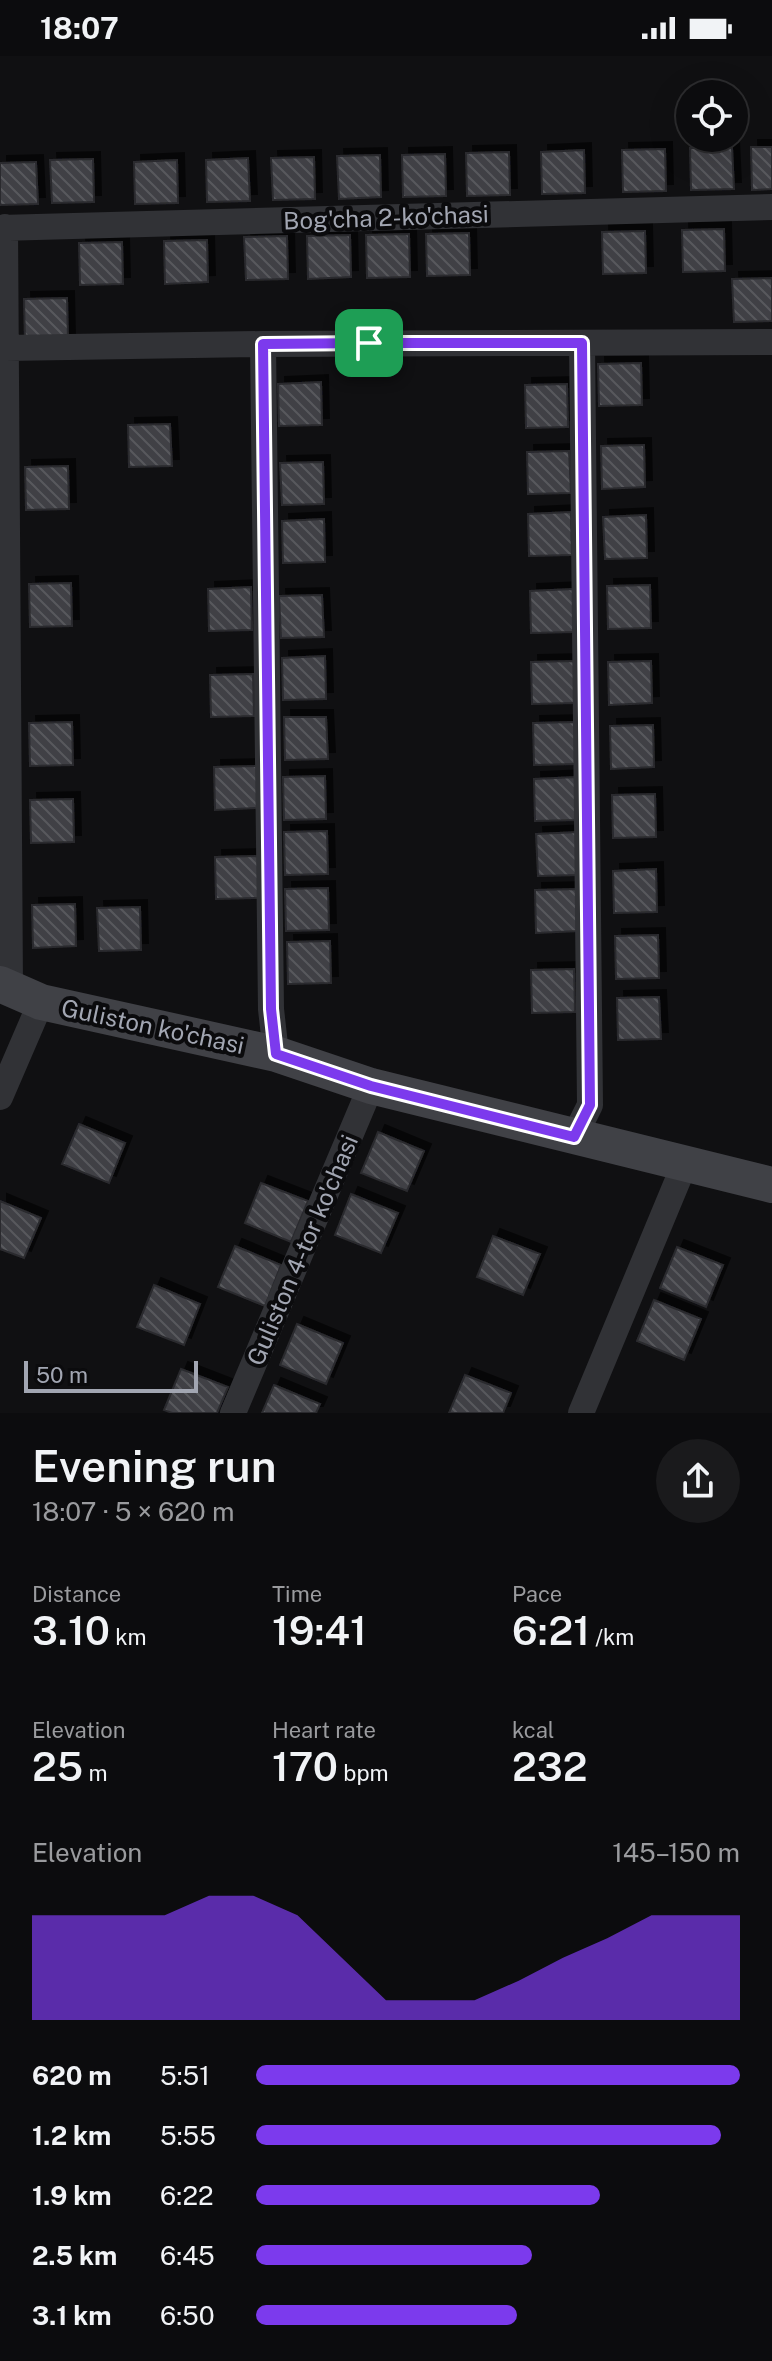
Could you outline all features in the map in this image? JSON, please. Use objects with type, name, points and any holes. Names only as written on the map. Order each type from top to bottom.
[{"type":"main road","name":"Guliston ko'chasi","points":[[17,991],[276,1054],[371,1086],[772,1185]]},
{"type":"street","name":"Bog'cha 2-ko'chasi","points":[[2,228],[772,207]]},
{"type":"street","points":[[0,1097],[17,991],[2,228]]},
{"type":"street","points":[[6,348],[772,342]]},
{"type":"street","points":[[574,1137],[590,1105],[582,343]]},
{"type":"street","points":[[263,344],[271,1009],[276,1054]]},
{"type":"street","name":"Guliston 4-tor ko'chasi","points":[[233,1413],[371,1086]]},
{"type":"street","points":[[581,1413],[685,1163]]},
{"type":"building","points":[[751,147],[772,147],[772,189],[752,190]]},
{"type":"building","points":[[665,149],[666,191],[623,192],[622,150]]},
{"type":"building","points":[[584,150],[585,193],[542,194],[541,152]]},
{"type":"building","points":[[509,152],[510,195],[467,196],[466,153]]},
{"type":"building","points":[[690,152],[732,152],[734,189],[691,190]]},
{"type":"building","points":[[445,154],[446,196],[403,197],[402,155]]},
{"type":"building","points":[[380,155],[381,197],[339,199],[337,156]]},
{"type":"building","points":[[314,157],[315,199],[273,200],[271,158]]},
{"type":"building","points":[[248,158],[250,201],[207,202],[206,160]]},
{"type":"building","points":[[93,159],[94,202],[52,203],[50,160]]},
{"type":"building","points":[[177,160],[178,203],[135,204],[134,162]]},
{"type":"building","points":[[36,162],[38,204],[0,205],[0,163]]},
{"type":"building","points":[[724,229],[725,271],[683,272],[682,230]]},
{"type":"building","points":[[645,231],[646,273],[603,274],[602,232]]},
{"type":"building","points":[[469,233],[470,275],[427,276],[426,234]]},
{"type":"building","points":[[409,234],[410,277],[367,278],[366,235]]},
{"type":"building","points":[[350,235],[351,277],[308,279],[307,236]]},
{"type":"building","points":[[287,236],[288,279],[246,280],[244,237]]},
{"type":"building","points":[[207,240],[208,282],[165,284],[164,241]]},
{"type":"building","points":[[122,242],[123,284],[80,285],[79,243]]},
{"type":"building","points":[[772,278],[772,321],[734,322],[732,279]]},
{"type":"building","points":[[67,298],[68,341],[25,342],[24,299]]},
{"type":"building","points":[[641,363],[642,405],[599,406],[598,364]]},
{"type":"building","points":[[321,382],[322,425],[279,426],[278,384]]},
{"type":"building","points":[[567,384],[568,427],[526,428],[525,385]]},
{"type":"building","points":[[170,424],[172,466],[129,467],[128,425]]},
{"type":"building","points":[[644,445],[645,487],[602,489],[601,446]]},
{"type":"building","points":[[569,451],[571,493],[528,494],[527,452]]},
{"type":"building","points":[[323,462],[324,504],[282,505],[280,463]]},
{"type":"building","points":[[68,466],[69,509],[26,510],[25,467]]},
{"type":"building","points":[[571,512],[572,555],[529,556],[528,514]]},
{"type":"building","points":[[646,515],[647,558],[605,559],[603,517]]},
{"type":"building","points":[[324,519],[325,562],[283,563],[282,521]]},
{"type":"building","points":[[71,583],[72,626],[30,627],[29,584]]},
{"type":"building","points":[[650,585],[651,628],[608,629],[607,586]]},
{"type":"building","points":[[251,587],[252,630],[209,631],[208,589]]},
{"type":"building","points":[[573,589],[574,632],[531,633],[530,591]]},
{"type":"building","points":[[322,595],[324,637],[281,638],[279,596]]},
{"type":"building","points":[[325,656],[326,699],[283,700],[282,658]]},
{"type":"building","points":[[574,661],[575,703],[532,704],[531,662]]},
{"type":"building","points":[[651,661],[652,703],[609,705],[608,662]]},
{"type":"building","points":[[253,674],[254,716],[211,717],[210,675]]},
{"type":"building","points":[[284,717],[326,717],[328,759],[285,760]]},
{"type":"building","points":[[72,722],[73,765],[30,766],[29,723]]},
{"type":"building","points":[[575,722],[576,764],[534,765],[533,723]]},
{"type":"building","points":[[653,725],[654,767],[611,769],[610,726]]},
{"type":"building","points":[[257,766],[258,808],[215,810],[214,767]]},
{"type":"building","points":[[325,776],[326,819],[284,820],[283,777]]},
{"type":"building","points":[[577,777],[578,820],[535,821],[534,779]]},
{"type":"building","points":[[655,794],[656,837],[613,838],[612,795]]},
{"type":"building","points":[[73,799],[74,842],[31,843],[30,800]]},
{"type":"building","points":[[327,831],[328,874],[285,875],[284,832]]},
{"type":"building","points":[[579,832],[580,875],[538,876],[536,834]]},
{"type":"building","points":[[258,856],[259,898],[216,899],[215,857]]},
{"type":"building","points":[[656,869],[657,912],[614,913],[613,871]]},
{"type":"building","points":[[328,888],[329,930],[286,931],[285,889]]},
{"type":"building","points":[[578,889],[579,931],[536,933],[535,890]]},
{"type":"building","points":[[75,904],[76,946],[33,948],[32,905]]},
{"type":"building","points":[[140,907],[141,950],[99,951],[97,908]]},
{"type":"building","points":[[658,935],[659,978],[616,979],[615,936]]},
{"type":"building","points":[[330,941],[331,983],[288,984],[287,942]]},
{"type":"building","points":[[574,969],[575,1012],[532,1013],[531,970]]},
{"type":"building","points":[[659,997],[661,1039],[618,1040],[617,998]]},
{"type":"building","points":[[79,1124],[125,1143],[109,1183],[62,1164]]},
{"type":"building","points":[[378,1132],[424,1151],[407,1191],[361,1173]]},
{"type":"building","points":[[261,1183],[308,1201],[291,1242],[245,1223]]},
{"type":"building","points":[[351,1194],[398,1213],[381,1253],[335,1235]]},
{"type":"building","points":[[0,1201],[41,1218],[24,1258],[0,1249]]},
{"type":"building","points":[[493,1236],[540,1254],[523,1295],[477,1277]]},
{"type":"building","points":[[235,1246],[281,1265],[265,1306],[218,1287]]},
{"type":"building","points":[[677,1247],[723,1265],[706,1307],[660,1288]]},
{"type":"building","points":[[154,1285],[200,1304],[184,1345],[137,1327]]},
{"type":"building","points":[[654,1300],[701,1319],[684,1360],[637,1341]]},
{"type":"building","points":[[297,1324],[343,1343],[326,1384],[280,1365]]},
{"type":"building","points":[[181,1369],[228,1387],[217,1413],[172,1413],[164,1410]]},
{"type":"building","points":[[465,1375],[511,1393],[503,1413],[449,1413]]},
{"type":"building","points":[[274,1385],[320,1404],[316,1413],[262,1413]]},
{"type":"route","points":[[369,343],[582,343],[590,1105],[574,1137],[371,1086],[276,1054],[271,1009],[263,344],[369,343]]}]
